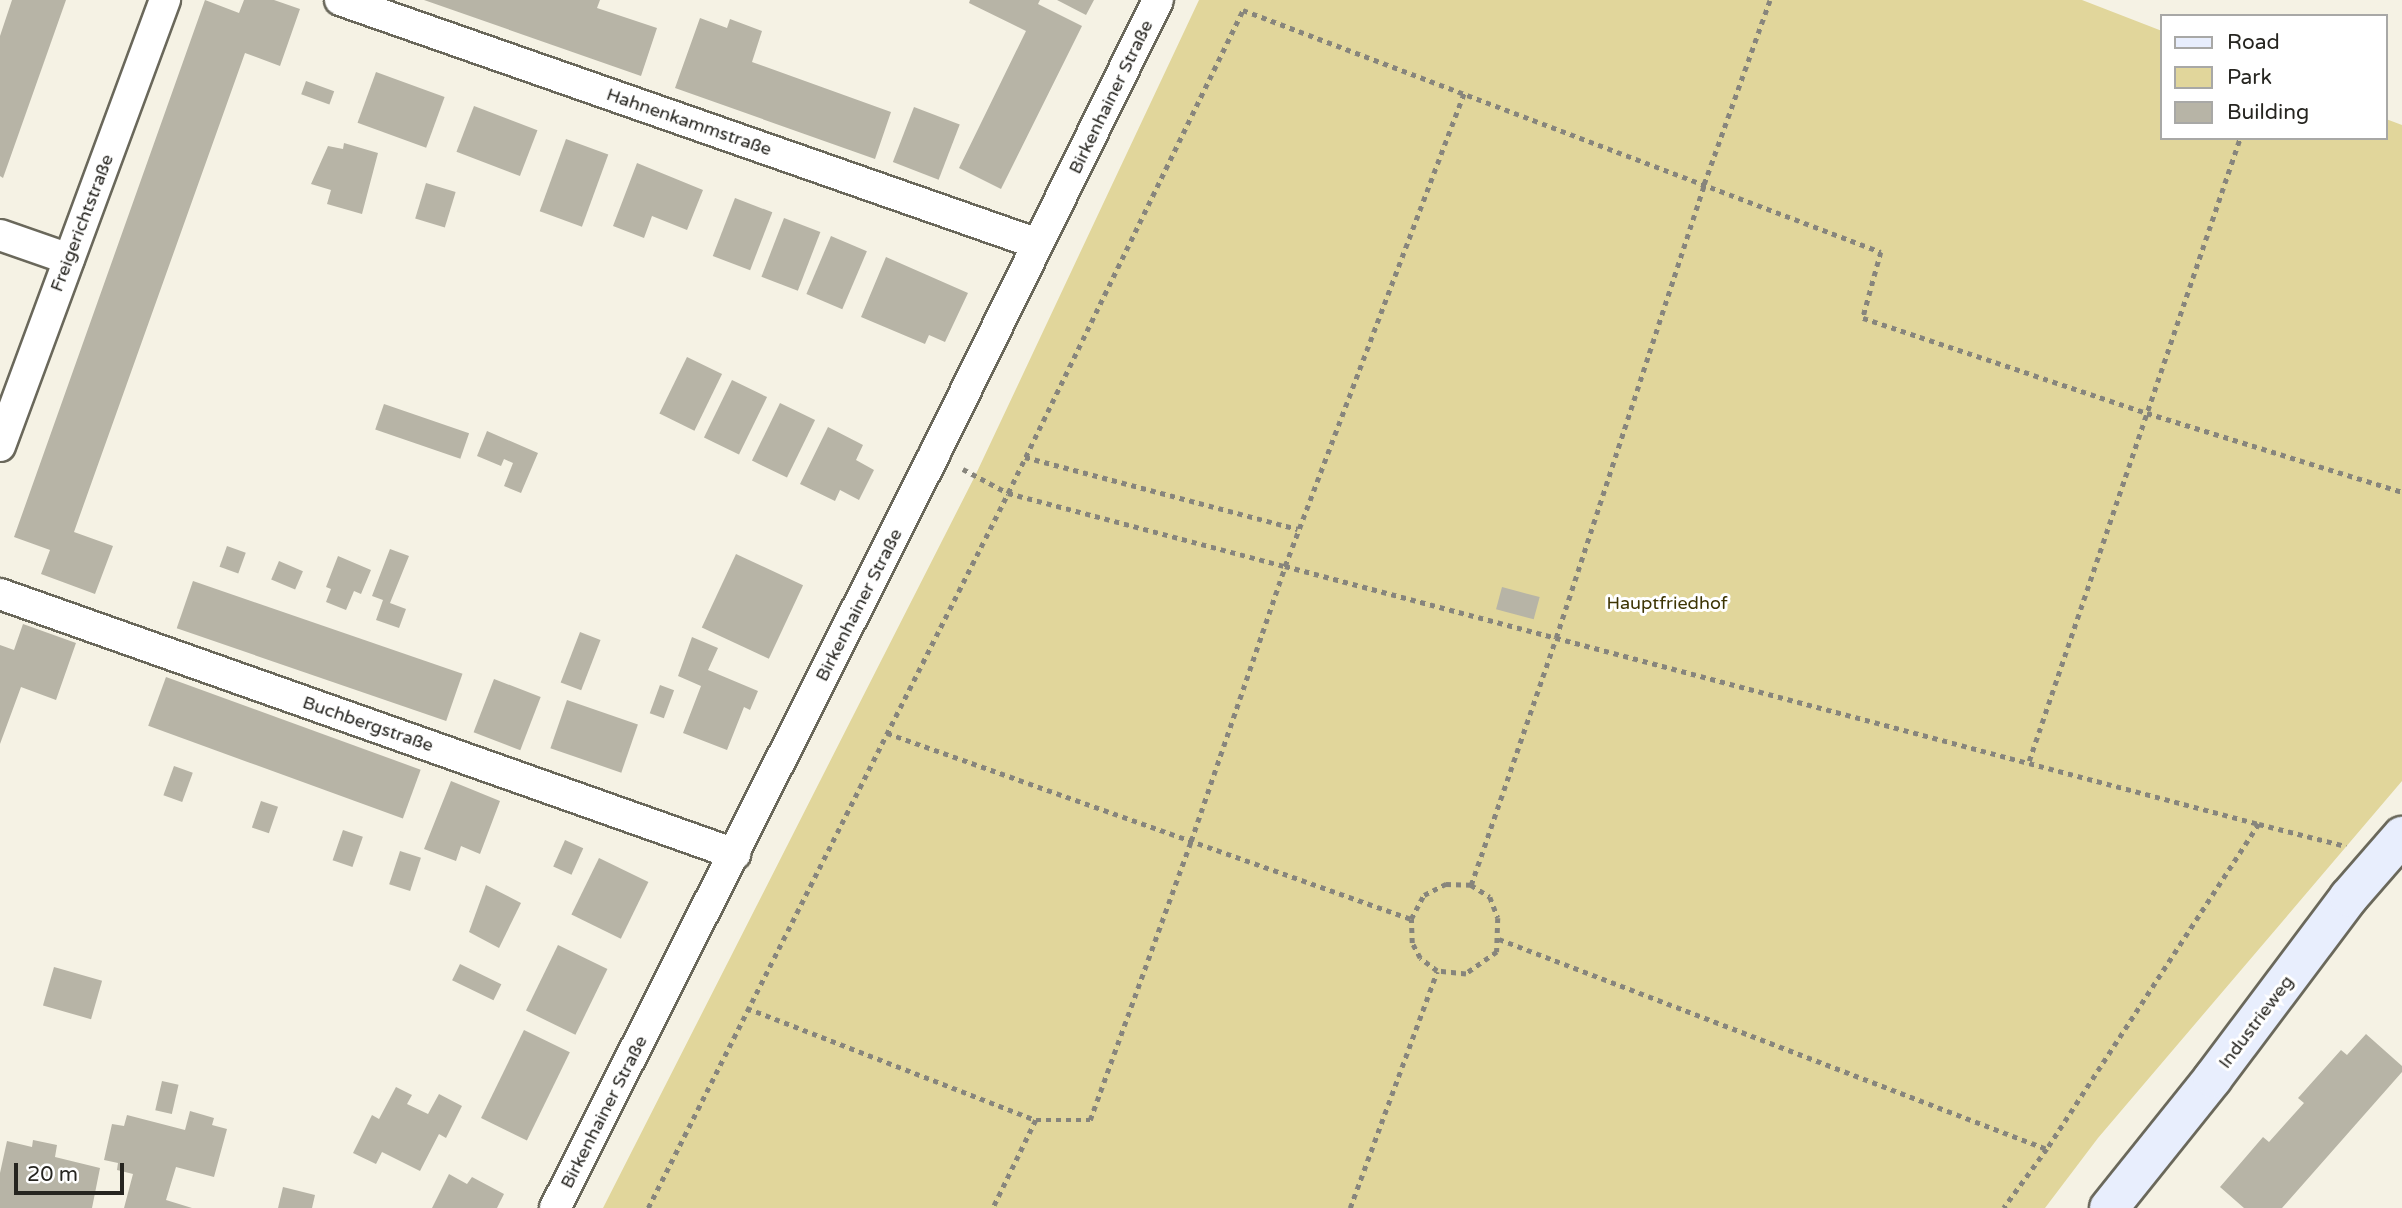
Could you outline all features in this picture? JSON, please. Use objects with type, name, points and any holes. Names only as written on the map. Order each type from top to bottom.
[{"type":"street","name":"Freigerichtstraße","points":[[0,446],[165,0]]},
{"type":"street","name":"Hahnenkammstraße","points":[[340,0],[1038,244]]},
{"type":"street","name":"Birkenhainer Straße","points":[[555,1208],[735,854],[1158,0]]},
{"type":"street","points":[[0,235],[69,259]]},
{"type":"street","name":"Buchbergstraße","points":[[0,594],[735,854]]},
{"type":"street","name":"Industrieweg","points":[[2111,1207],[2213,1078],[2349,897],[2393,846]]},
{"type":"path","points":[[1471,885],[1556,638],[1704,184],[1770,0]]},
{"type":"path","points":[[648,1208],[1008,493],[1243,10],[1881,252],[1863,318],[2147,413],[2402,492]]},
{"type":"path","points":[[747,1008],[1036,1120],[1090,1120],[1191,841],[1284,566],[1464,93]]},
{"type":"path","points":[[2029,761],[2239,140]]},
{"type":"path","points":[[935,453],[1008,493],[2259,824],[2393,846]]},
{"type":"path","points":[[1025,457],[1298,529]]},
{"type":"path","points":[[887,733],[1411,919]]},
{"type":"path","points":[[2004,1208],[2047,1149],[2259,824]]},
{"type":"path","points":[[1447,884],[1471,885],[1490,897],[1499,918],[1497,952],[1466,974],[1437,971],[1420,958],[1412,943],[1411,919],[1424,895],[1447,884]]},
{"type":"path","points":[[1499,939],[2047,1149]]},
{"type":"path","points":[[1350,1208],[1437,971]]},
{"type":"path","points":[[993,1208],[1036,1120]]},
{"type":"green space","name":"Hauptfriedhof","points":[[1199,0],[2082,0],[2160,30],[2160,140],[2388,140],[2388,120],[2402,125],[2402,781],[2098,1138],[2045,1208],[603,1208],[975,476]]},
{"type":"building","points":[[12,0],[66,0],[3,178],[0,176],[0,36]]},
{"type":"building","points":[[205,0],[239,13],[244,0],[274,0],[300,9],[280,66],[245,53],[74,532],[113,546],[95,594],[41,574],[50,550],[14,537]]},
{"type":"building","points":[[424,0],[600,0],[597,8],[657,28],[641,76]]},
{"type":"building","points":[[970,0],[1040,0],[1038,4],[1082,26],[1001,189],[959,168],[1026,31],[969,3]]},
{"type":"building","points":[[1057,0],[1094,0],[1086,15]]},
{"type":"building","points":[[700,18],[727,28],[730,19],[762,31],[752,62],[891,112],[875,159],[675,88]]},
{"type":"building","points":[[376,72],[445,97],[426,148],[358,123]]},
{"type":"building","points":[[306,81],[334,91],[329,104],[301,94]]},
{"type":"building","points":[[474,106],[537,130],[520,176],[456,152]]},
{"type":"building","points":[[914,107],[960,125],[939,180],[893,162]]},
{"type":"building","points":[[566,139],[608,154],[582,227],[540,211]]},
{"type":"building","points":[[344,143],[378,153],[362,214],[327,204],[331,190],[311,184],[328,146],[343,149]]},
{"type":"building","points":[[637,163],[703,190],[687,230],[652,216],[644,238],[613,226]]},
{"type":"building","points":[[426,183],[456,192],[445,227],[415,218]]},
{"type":"building","points":[[735,198],[772,212],[750,270],[713,256]]},
{"type":"building","points":[[784,218],[820,232],[798,291],[761,277]]},
{"type":"building","points":[[831,236],[867,251],[842,309],[806,294]]},
{"type":"building","points":[[886,257],[968,293],[945,342],[929,335],[925,344],[861,317]]},
{"type":"building","points":[[687,357],[722,374],[694,431],[659,414]]},
{"type":"building","points":[[732,380],[767,397],[739,455],[704,438]]},
{"type":"building","points":[[780,403],[815,420],[787,478],[752,461]]},
{"type":"building","points":[[384,404],[469,433],[460,459],[375,430]]},
{"type":"building","points":[[828,427],[863,445],[856,460],[874,470],[859,500],[840,490],[835,501],[800,484]]},
{"type":"building","points":[[487,431],[538,453],[521,493],[504,486],[513,463],[504,459],[501,466],[477,456]]},
{"type":"building","points":[[227,546],[246,553],[238,574],[219,567]]},
{"type":"building","points":[[390,549],[409,556],[390,603],[406,609],[399,628],[376,620],[383,600],[372,596]]},
{"type":"building","points":[[736,554],[803,585],[769,659],[702,627]]},
{"type":"building","points":[[338,556],[371,570],[361,594],[354,591],[346,610],[326,602],[331,589],[326,587]]},
{"type":"building","points":[[279,561],[303,571],[295,590],[271,579]]},
{"type":"building","points":[[193,581],[462,674],[446,721],[177,628]]},
{"type":"building","points":[[1502,587],[1540,597],[1534,619],[1496,609]]},
{"type":"building","points":[[23,624],[76,643],[56,700],[21,687],[0,744],[0,645],[14,650]]},
{"type":"building","points":[[580,632],[601,640],[581,690],[561,682]]},
{"type":"building","points":[[692,637],[718,648],[708,670],[758,691],[750,710],[744,707],[727,750],[683,733],[701,686],[678,676]]},
{"type":"building","points":[[166,677],[421,770],[403,819],[148,726]]},
{"type":"building","points":[[494,679],[541,697],[520,750],[474,732]]},
{"type":"building","points":[[660,685],[674,690],[664,718],[650,713]]},
{"type":"building","points":[[567,700],[638,724],[621,773],[550,748]]},
{"type":"building","points":[[174,766],[193,773],[182,802],[163,795]]},
{"type":"building","points":[[451,781],[500,801],[480,854],[461,846],[456,861],[424,849]]},
{"type":"building","points":[[261,801],[278,807],[269,833],[252,827]]},
{"type":"building","points":[[343,830],[363,837],[352,867],[333,860]]},
{"type":"building","points":[[565,840],[583,848],[571,875],[553,866]]},
{"type":"building","points":[[400,851],[421,858],[410,891],[389,884]]},
{"type":"building","points":[[599,858],[648,882],[621,939],[571,915]]},
{"type":"building","points":[[486,885],[521,903],[499,948],[469,932]]},
{"type":"building","points":[[558,945],[607,969],[575,1035],[526,1011]]},
{"type":"building","points":[[460,964],[501,984],[493,1000],[452,980]]},
{"type":"building","points":[[54,967],[102,981],[91,1019],[43,1005]]},
{"type":"building","points":[[524,1030],[570,1052],[527,1140],[481,1118]]},
{"type":"building","points":[[2366,1034],[2402,1066],[2402,1072],[2282,1208],[2244,1208],[2220,1187],[2263,1137],[2269,1142],[2304,1103],[2298,1098],[2341,1050],[2347,1055]]},
{"type":"building","points":[[162,1081],[179,1085],[172,1114],[155,1110]]},
{"type":"building","points":[[396,1087],[412,1095],[407,1104],[428,1114],[439,1094],[462,1106],[446,1138],[439,1134],[420,1171],[382,1152],[376,1164],[353,1153],[372,1115],[379,1119]]},
{"type":"building","points":[[190,1111],[214,1118],[212,1125],[227,1129],[214,1177],[176,1167],[166,1200],[192,1208],[124,1208],[133,1174],[117,1170],[118,1163],[104,1160],[112,1124],[124,1126],[127,1115],[185,1130]]},
{"type":"building","points":[[33,1140],[57,1145],[55,1157],[100,1168],[92,1208],[0,1208],[0,1173],[7,1141],[32,1147]]},
{"type":"building","points":[[449,1174],[467,1184],[472,1177],[504,1194],[497,1208],[432,1208]]},
{"type":"building","points":[[283,1187],[315,1195],[312,1208],[278,1208]]}]
